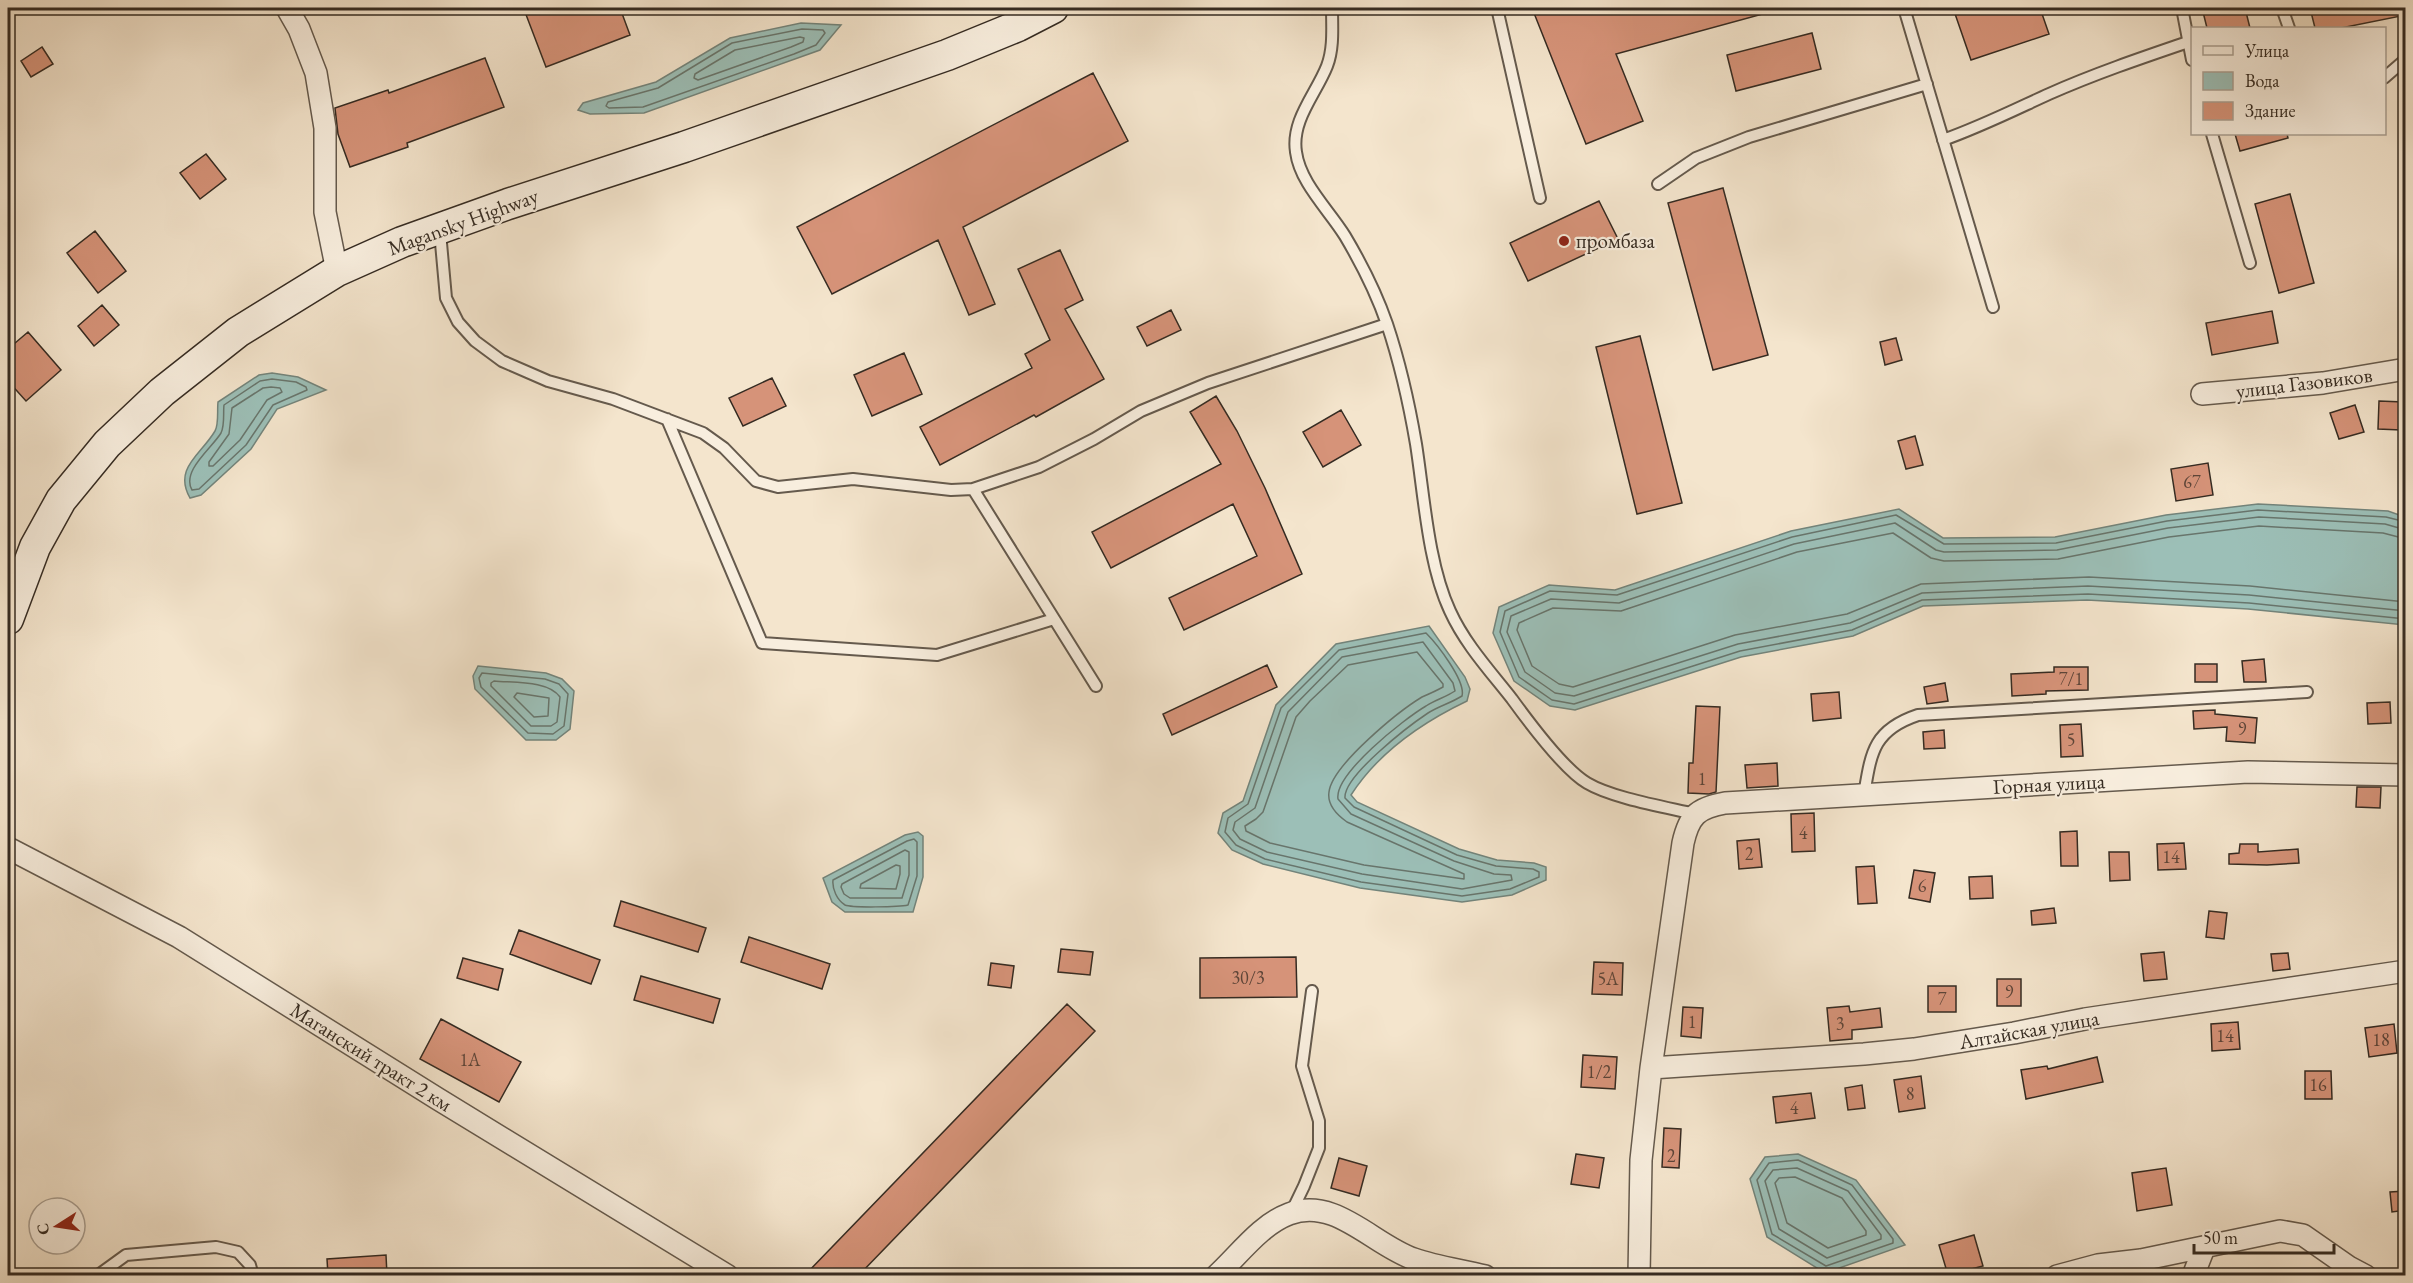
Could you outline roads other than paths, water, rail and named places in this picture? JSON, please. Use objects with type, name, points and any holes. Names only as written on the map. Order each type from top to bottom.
[{"type":"main road","name":"Magansky Highway","points":[[10,602],[35,547],[61,500],[107,444],[162,392],[238,333],[338,271],[402,242],[947,55],[1017,26],[1053,8]]},
{"type":"street","points":[[287,8],[299,29],[316,73],[325,128],[325,213],[338,271]]},
{"type":"street","name":"улица Газовиков","points":[[2202,394],[2323,383],[2406,369]]},
{"type":"street","name":"Горная улица","points":[[1695,814],[1708,806],[1725,803],[2247,772],[2406,775]]},
{"type":"street","points":[[1639,1275],[1641,1160],[1651,1068],[1683,843],[1687,825],[1695,814]]},
{"type":"street","name":"Маганский тракт 2 км","points":[[8,848],[179,937],[438,1099],[728,1275]]},
{"type":"street","name":"Алтайская улица","points":[[1651,1068],[1914,1049],[2406,970]]},
{"type":"street","points":[[1216,1275],[1275,1221],[1291,1213],[1312,1210],[1331,1212],[1389,1248],[1412,1258],[1485,1275]]},
{"type":"street","points":[[2057,1275],[2098,1265],[2141,1260],[2204,1248],[2280,1231],[2303,1235],[2349,1267],[2366,1275]]},
{"type":"street","points":[[2193,1275],[2204,1248]]},
{"type":"lane","points":[[1332,8],[1333,38],[1328,64],[1305,109],[1297,131],[1296,153],[1305,177],[1346,237],[1387,324],[1404,383],[1416,443],[1424,508],[1449,611],[1474,651],[1528,720],[1585,783],[1602,790],[1695,814]]},
{"type":"lane","points":[[1497,8],[1540,198]]},
{"type":"lane","points":[[1904,8],[1993,307]]},
{"type":"lane","points":[[2182,8],[2191,53]]},
{"type":"lane","points":[[2282,8],[2289,27]]},
{"type":"lane","points":[[1943,140],[1974,129],[2051,93],[2128,62],[2188,42]]},
{"type":"lane","points":[[2386,77],[2406,59]]},
{"type":"lane","points":[[1658,184],[1696,158],[1749,137],[1927,84]]},
{"type":"lane","points":[[2212,135],[2250,263]]},
{"type":"lane","points":[[440,229],[446,298],[458,322],[475,341],[502,361],[548,381],[614,399],[704,433],[724,448],[756,481],[778,487],[853,479],[951,490],[973,489],[1040,467],[1141,411],[1208,383],[1387,324]]},
{"type":"lane","points":[[667,419],[762,643],[937,655],[1054,619]]},
{"type":"lane","points":[[973,489],[1095,686]]},
{"type":"lane","points":[[1864,795],[1870,756],[1876,743],[1893,725],[1918,715],[2307,692]]},
{"type":"lane","points":[[1291,1213],[1318,1148],[1319,1121],[1302,1066],[1312,991]]},
{"type":"lane","points":[[97,1275],[126,1255],[216,1247],[238,1252],[250,1265],[254,1275]]},
{"type":"water","points":[[801,23],[841,25],[820,50],[644,113],[590,114],[578,110],[583,103],[656,82],[730,38]]},
{"type":"water","points":[[272,373],[298,377],[326,390],[277,409],[251,449],[201,495],[190,498],[185,478],[187,470],[215,431],[218,402],[259,375]]},
{"type":"water","points":[[2258,504],[2388,511],[2405,517],[2405,625],[2248,609],[2087,600],[1923,606],[1853,636],[1741,657],[1575,710],[1550,706],[1514,681],[1493,633],[1499,607],[1549,585],[1615,590],[1791,531],[1899,509],[1943,538],[2055,537],[2166,515]]},
{"type":"water","points":[[1429,626],[1465,677],[1470,689],[1467,701],[1433,719],[1402,740],[1374,766],[1351,795],[1357,802],[1459,849],[1497,860],[1534,863],[1546,867],[1546,880],[1512,895],[1462,902],[1360,888],[1263,864],[1232,850],[1218,833],[1223,813],[1243,801],[1276,705],[1336,644]]},
{"type":"water","points":[[478,666],[546,673],[562,679],[574,691],[570,729],[556,740],[526,740],[475,689],[473,676]]},
{"type":"water","points":[[918,832],[923,836],[923,877],[913,912],[845,912],[832,902],[823,878],[905,835]]},
{"type":"water","points":[[1798,1154],[1856,1180],[1905,1245],[1825,1273],[1767,1237],[1750,1179],[1765,1157]]},
{"type":"place","name":"промбаза","points":[[1564,241]]}]
